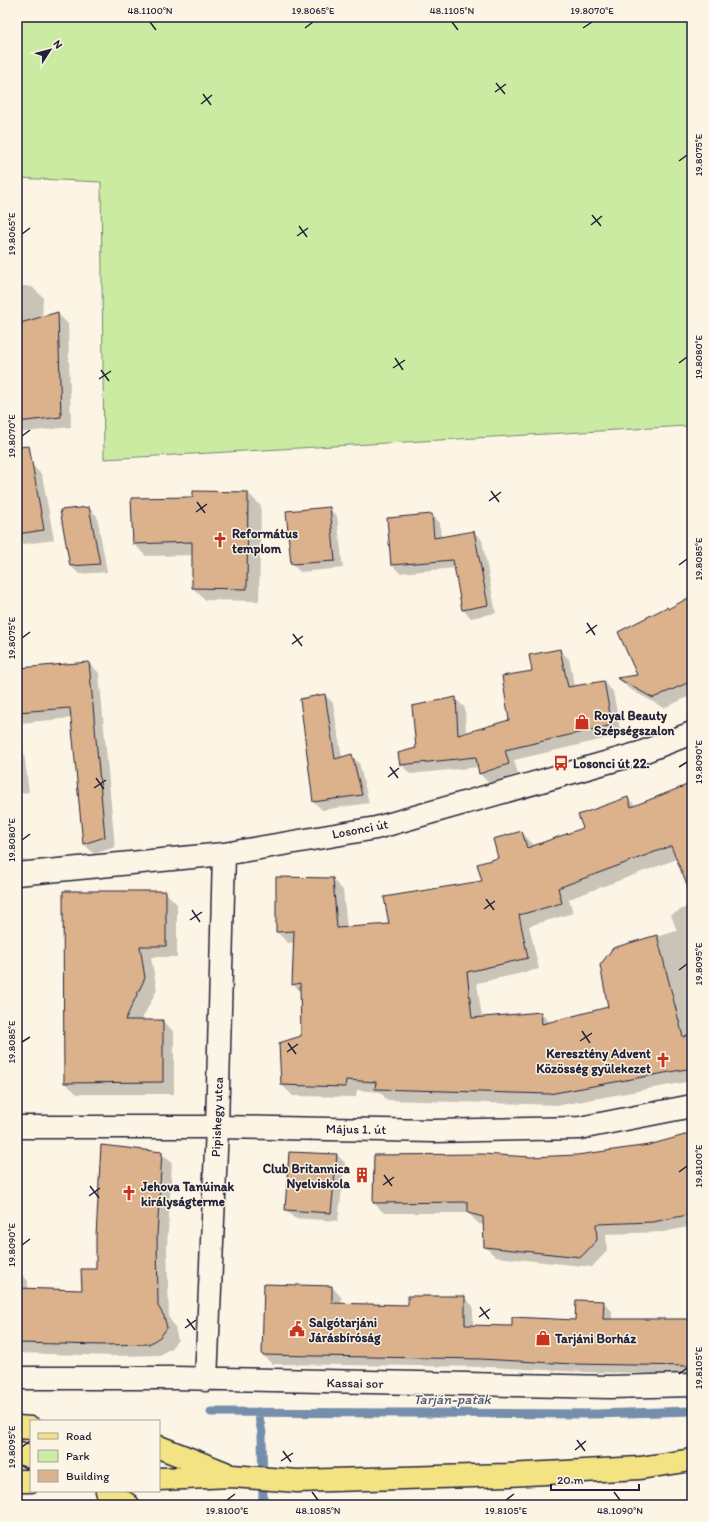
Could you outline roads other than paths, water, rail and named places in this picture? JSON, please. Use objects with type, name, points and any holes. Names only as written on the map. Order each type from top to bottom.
[{"type":"main road","points":[[17,1426],[30,1428]]},
{"type":"main road","points":[[160,1447],[232,1476]]},
{"type":"main road","points":[[17,1452],[30,1457]]},
{"type":"main road","points":[[160,1479],[232,1476],[297,1480],[508,1475],[640,1468],[692,1460]]},
{"type":"main road","points":[[17,1481],[30,1481]]},
{"type":"main road","points":[[108,1492],[128,1505]]},
{"type":"street","name":"Losonci út","points":[[17,874],[224,854],[376,828],[626,757],[692,733]]},
{"type":"street","name":"Pipishegy utca","points":[[206,1380],[217,1127],[224,854]]},
{"type":"street","name":"Május 1. út","points":[[17,1127],[217,1127],[434,1131],[580,1128],[692,1106]]},
{"type":"street","name":"Kassai sor","points":[[17,1378],[174,1378],[206,1380],[610,1388],[692,1385]]},
{"type":"waterway","name":"Tarján-patak","points":[[211,1412],[595,1414],[692,1411]]},
{"type":"waterway","points":[[258,1412],[262,1433],[263,1505]]},
{"type":"place","name":"Református templom","points":[[220,540]]},
{"type":"place","name":"Royal Beauty Szépségszalon","points":[[582,722]]},
{"type":"place","name":"Losonci út 22.","points":[[561,763]]},
{"type":"place","name":"Keresztény Advent Közösség gyülekezet","points":[[663,1060]]},
{"type":"place","name":"Club Britannica Nyelviskola","points":[[362,1175]]},
{"type":"place","name":"Jehova Tanúinak királyságterme","points":[[129,1193]]},
{"type":"place","name":"Salgótarjáni Járásbíróság","points":[[297,1329]]},
{"type":"place","name":"Tarjáni Borház","points":[[543,1338]]}]
